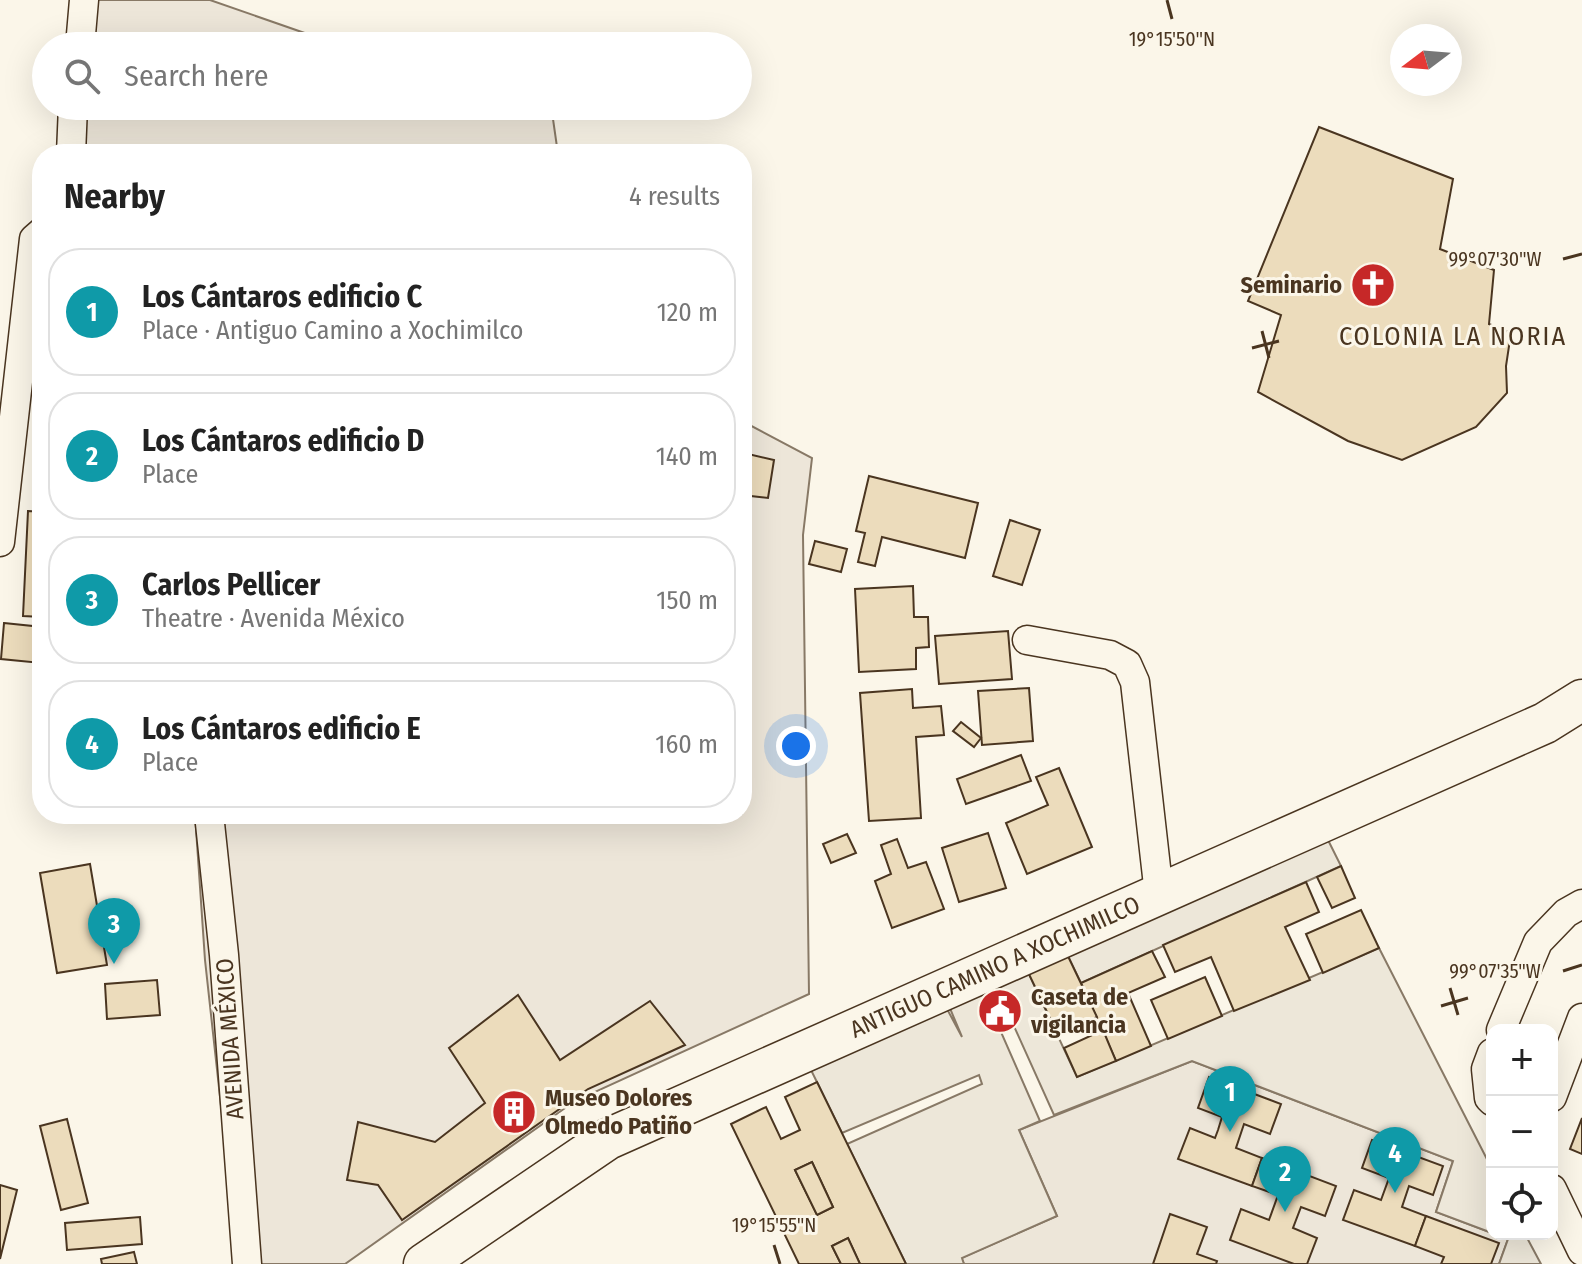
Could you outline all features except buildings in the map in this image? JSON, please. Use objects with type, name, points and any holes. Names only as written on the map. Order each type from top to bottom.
[{"type":"main road","name":"ANTIGUO CAMINO A XOCHIMILCO","points":[[424,1264],[608,1139],[1545,723],[1581,703]]},
{"type":"street","points":[[81,32],[84,0]]},
{"type":"street","points":[[71,144],[72,120]]},
{"type":"street","points":[[0,542],[32,257]]},
{"type":"street","points":[[1027,640],[1110,655],[1127,664],[1135,682],[1159,894]]},
{"type":"street","name":"AVENIDA MÉXICO","points":[[210,824],[224,955],[247,1264]]},
{"type":"street","points":[[1504,1024],[1538,942],[1566,913],[1582,904]]},
{"type":"street","points":[[1552,1096],[1582,1018]]},
{"type":"street","points":[[1558,1201],[1582,1251]]},
{"type":"shaded area","points":[[96,0],[210,0],[302,32],[89,32]]},
{"type":"shaded area","points":[[71,120],[553,120],[557,144],[69,144]]},
{"type":"shaded area","points":[[752,426],[812,458],[803,535],[809,994],[575,1101],[345,1264],[244,1264],[238,1261],[205,960],[196,824],[752,824]]},
{"type":"shaded area","points":[[1328,840],[1341,866],[1081,983],[1066,952]]},
{"type":"shaded area","points":[[1379,948],[1486,1157],[1486,1231],[1436,1212],[1453,1161],[1192,1061],[1054,1115],[995,984],[1027,970],[1077,1077]]},
{"type":"shaded area","points":[[983,991],[1040,1121],[1019,1130],[1057,1216],[962,1258],[964,1264],[906,1264],[847,1144],[982,1084],[979,1075],[842,1133],[810,1068],[946,1007],[962,1037],[949,1006]]},
{"type":"shaded area","points":[[1192,1061],[1453,1161],[1436,1212],[1486,1231],[1486,1240],[1508,1240],[1499,1264],[964,1264],[961,1258],[1057,1216],[1019,1130]]},
{"type":"shaded area","points":[[1508,1240],[1528,1240],[1541,1264],[1499,1264]]},
{"type":"place","name":"Seminario","points":[[1373,285]]},
{"type":"place","name":"Carlos Pellicer","points":[[114,964]]},
{"type":"place","name":"Caseta de vigilancia","points":[[1000,1011]]},
{"type":"place","name":"Museo Dolores Olmedo Patiño","points":[[514,1112]]},
{"type":"place","name":"Los Cántaros edificio C","points":[[1230,1132]]},
{"type":"place","name":"Los Cántaros edificio E","points":[[1395,1193]]},
{"type":"place","name":"Los Cántaros edificio D","points":[[1285,1212]]},
{"type":"district","name":"COLONIA LA NORIA","points":[[1453,336]]}]
